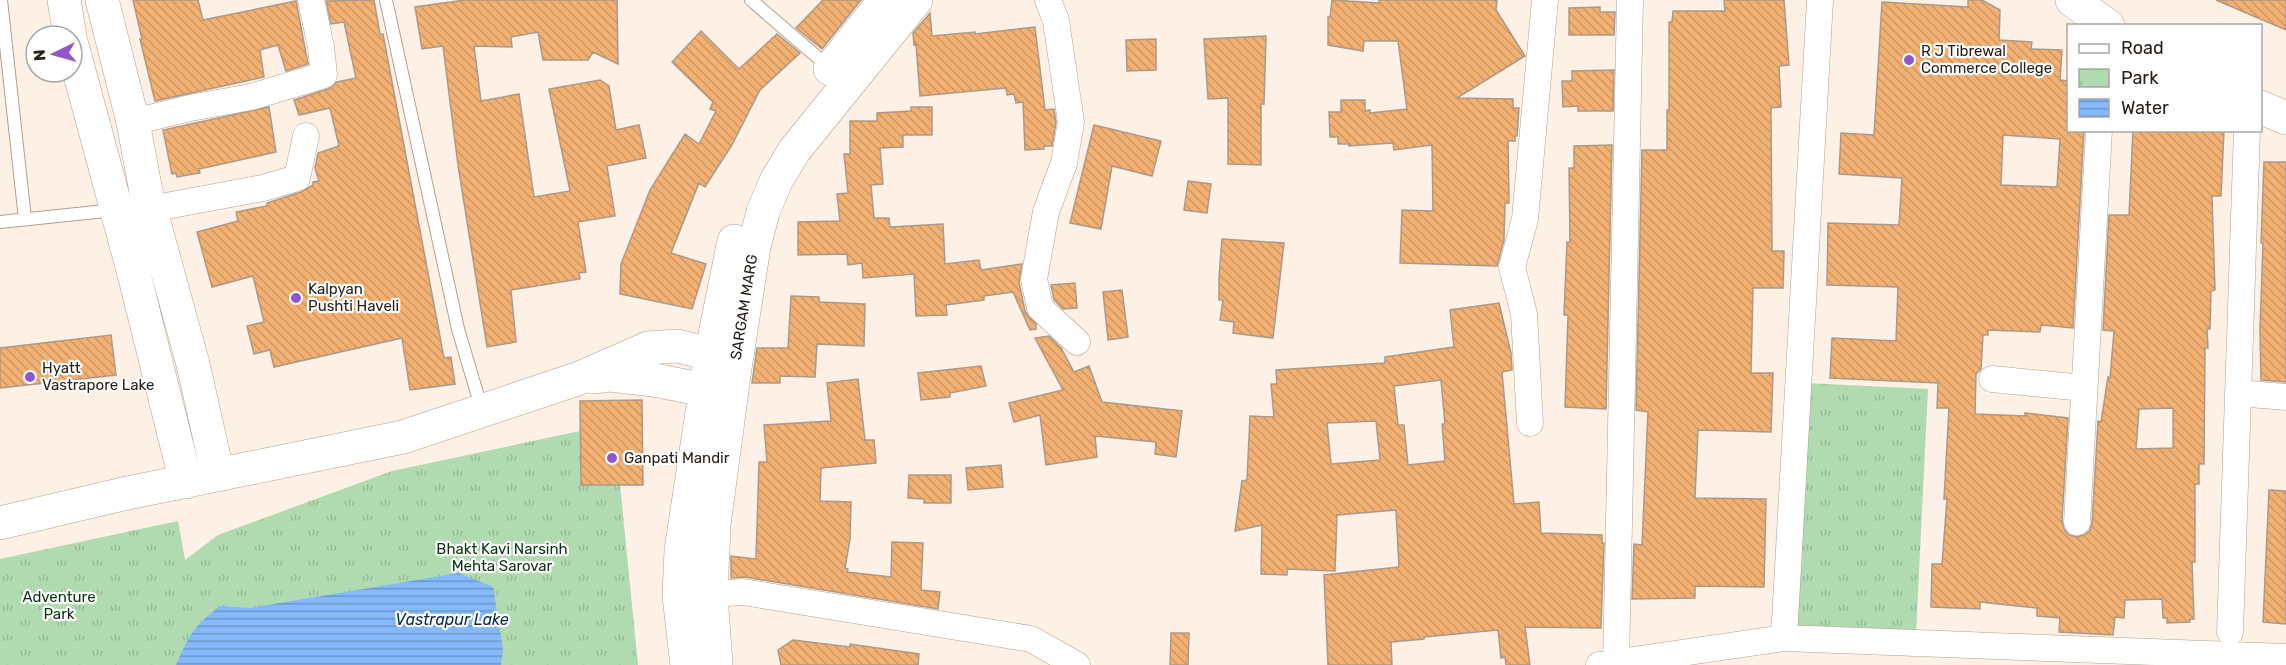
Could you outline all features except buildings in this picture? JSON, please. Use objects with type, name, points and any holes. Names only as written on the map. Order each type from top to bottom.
[{"type":"street","points":[[64,0],[68,24]]},
{"type":"street","points":[[102,0],[133,122],[150,209],[193,364],[218,475]]},
{"type":"street","points":[[133,122],[250,97],[324,75],[321,47],[311,0]]},
{"type":"street","name":"SARGAM MARG","points":[[687,665],[695,595],[714,525],[721,372],[719,311],[744,207],[777,140],[885,0]]},
{"type":"street","name":"SARGAM MARG","points":[[716,665],[681,550],[696,442],[721,372],[763,212],[776,181],[794,151],[916,0]]},
{"type":"street","points":[[1048,0],[1056,21],[1067,81],[1071,122],[1064,163],[1046,212],[1034,279],[1040,308],[1077,342]]},
{"type":"street","points":[[1530,423],[1524,314],[1512,267],[1525,219],[1545,0]]},
{"type":"street","points":[[1630,0],[1611,664],[1784,638],[2105,658],[2286,657]]},
{"type":"street","points":[[1784,638],[1820,0]]},
{"type":"street","points":[[2072,0],[2105,24]]},
{"type":"street","points":[[82,84],[134,274],[186,482]]},
{"type":"street","points":[[2262,108],[2286,118]]},
{"type":"street","points":[[2077,522],[2099,132]]},
{"type":"street","points":[[2230,632],[2247,132]]},
{"type":"street","points":[[150,209],[262,188],[297,178],[306,136]]},
{"type":"street","points":[[0,523],[403,437],[577,379],[648,348],[677,346],[694,340],[707,331],[719,311]]},
{"type":"street","points":[[677,346],[721,372]]},
{"type":"street","points":[[577,379],[610,375],[654,380],[721,372]]},
{"type":"street","points":[[1992,379],[2084,388]]},
{"type":"street","points":[[654,380],[671,388],[683,400],[694,418],[696,442]]},
{"type":"street","points":[[2238,393],[2286,397]]},
{"type":"street","points":[[695,595],[743,592],[1031,639],[1077,665]]},
{"type":"lane","points":[[1,0],[25,219]]},
{"type":"lane","points":[[386,0],[458,329],[482,411]]},
{"type":"lane","points":[[751,0],[831,69]]},
{"type":"lane","points":[[0,222],[116,210]]},
{"type":"green space","points":[[1805,383],[1928,389],[1916,634],[1794,628]]},
{"type":"green space","name":"Bhakt Kavi Narsinh Mehta Sarovar","points":[[580,431],[581,485],[620,485],[638,665],[0,665],[0,559],[178,521],[185,560],[218,535],[392,471]]},
{"type":"water","name":"Vastrapur Lake","points":[[459,573],[493,587],[503,649],[501,665],[176,665],[193,632],[220,606],[250,608]]},
{"type":"place","name":"R J Tibrewal Commerce College","points":[[1909,60]]},
{"type":"place","name":"Kalpyan Pushti Haveli","points":[[296,298]]},
{"type":"place","name":"Hyatt Vastrapore Lake","points":[[30,377]]},
{"type":"place","name":"Ganpati Mandir","points":[[612,458]]},
{"type":"park label","name":"Adventure Park","points":[[59,606]]}]
